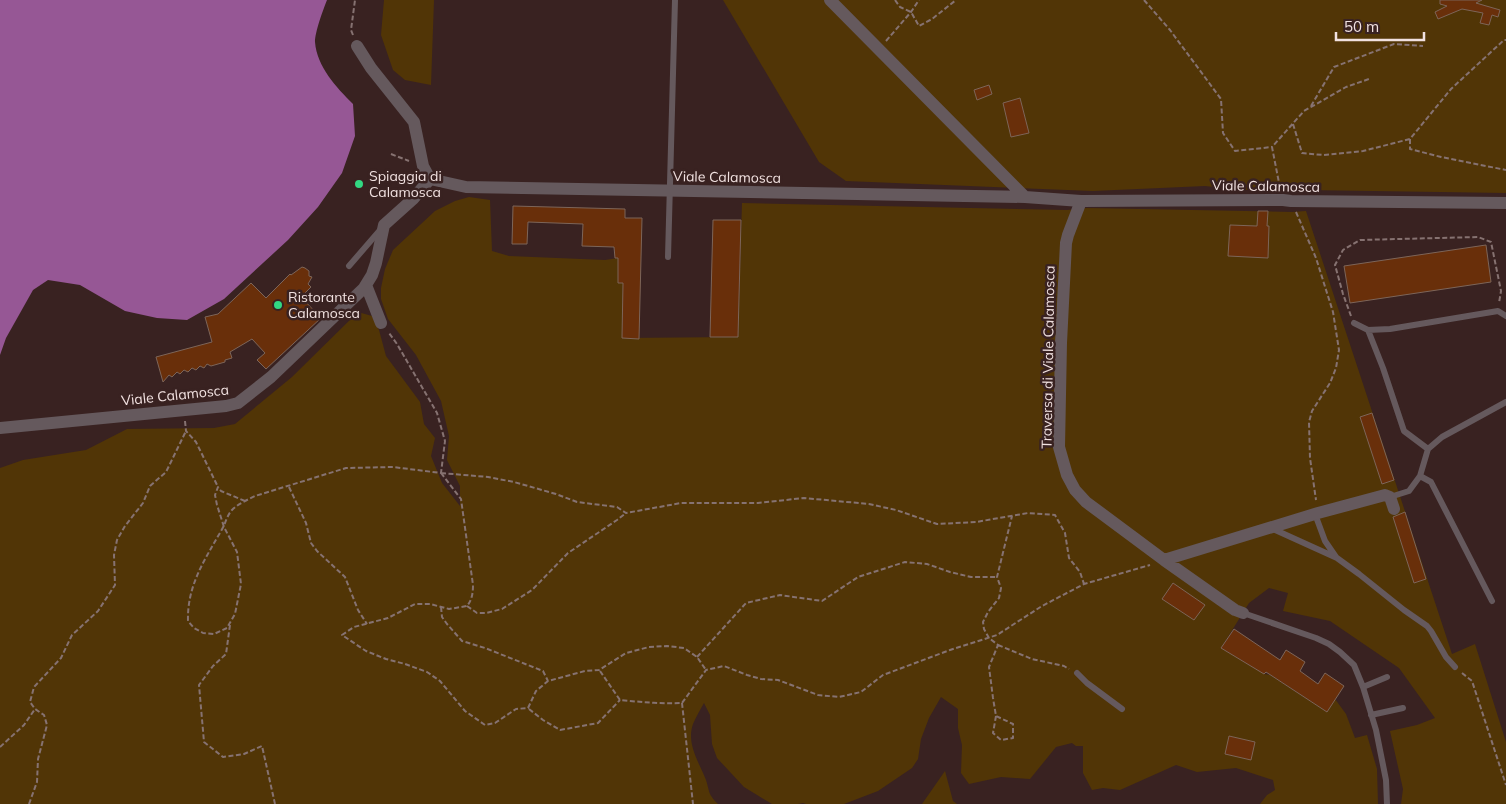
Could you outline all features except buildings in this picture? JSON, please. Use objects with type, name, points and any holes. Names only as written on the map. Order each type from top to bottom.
[{"type":"street","points":[[830,0],[1025,196]]},
{"type":"street","points":[[357,46],[371,68],[414,122],[422,166],[430,179],[414,199],[384,225]]},
{"type":"street","name":"Viale Calamosca","points":[[430,179],[466,187],[1025,196],[1081,201],[1506,203]]},
{"type":"street","name":"Traversa di Viale Calamosca","points":[[1081,201],[1066,243],[1059,437],[1059,447],[1066,475],[1075,490],[1086,502],[1235,610],[1244,613]]},
{"type":"street","name":"Viale Calamosca","points":[[0,428],[226,406],[238,403],[271,378],[366,284],[372,275],[376,263],[384,225]]},
{"type":"street","points":[[366,284],[381,323]]},
{"type":"street","points":[[1164,560],[1385,495],[1392,503]]},
{"type":"lane","points":[[668,257],[675,0]]},
{"type":"lane","points":[[349,266],[384,225]]},
{"type":"lane","points":[[1354,322],[1368,330],[1390,329],[1498,311],[1506,316]]},
{"type":"lane","points":[[1368,330],[1404,431],[1428,449]]},
{"type":"lane","points":[[1392,503],[1409,491],[1420,476],[1428,449],[1442,437],[1506,402]]},
{"type":"lane","points":[[1420,476],[1431,482],[1492,601]]},
{"type":"lane","points":[[1317,514],[1325,541],[1337,558]]},
{"type":"lane","points":[[1271,528],[1337,558],[1426,626],[1446,657],[1455,667]]},
{"type":"lane","points":[[1244,613],[1329,644],[1354,665],[1372,715],[1386,780],[1386,804]]},
{"type":"lane","points":[[1077,674],[1086,683],[1122,709]]},
{"type":"lane","points":[[1363,688],[1387,677]]},
{"type":"lane","points":[[1372,715],[1404,708]]},
{"type":"path","points":[[355,0],[351,30],[357,46]]},
{"type":"path","points":[[896,0],[900,7],[911,12],[919,26],[932,19],[956,0]]},
{"type":"path","points":[[882,52],[887,40],[919,0]]},
{"type":"path","points":[[1144,0],[1170,30],[1221,99],[1223,133],[1235,150],[1272,147],[1304,111],[1346,87],[1369,79]]},
{"type":"path","points":[[1292,124],[1302,153],[1323,155],[1363,151],[1410,139],[1451,89],[1506,40]]},
{"type":"path","points":[[1310,108],[1334,67],[1394,44],[1423,46]]},
{"type":"path","points":[[1410,139],[1410,149],[1506,170]]},
{"type":"path","points":[[1272,147],[1287,201],[1303,225],[1316,258],[1333,312],[1339,350],[1336,368],[1330,383],[1312,411],[1309,422],[1310,458],[1317,514]]},
{"type":"path","points":[[391,154],[422,166]]},
{"type":"path","points":[[1354,322],[1334,265],[1342,250],[1360,240],[1478,236],[1491,242],[1501,291],[1498,311]]},
{"type":"path","points":[[381,323],[397,344],[437,413],[445,442],[441,473],[461,499],[473,585],[473,595],[467,606]]},
{"type":"path","points":[[29,804],[37,782],[38,759],[47,725],[44,715],[35,709],[30,702],[34,687],[61,658],[72,635],[98,611],[115,585],[114,555],[118,540],[125,526],[143,504],[150,486],[166,472],[186,431],[184,410]]},
{"type":"path","points":[[186,431],[196,442],[221,491],[245,501]]},
{"type":"path","points":[[218,487],[215,495],[224,527],[237,552],[241,584],[235,614],[227,628],[214,634],[203,633],[194,628],[188,621],[190,591],[200,568],[224,527],[231,511],[255,496],[346,468],[393,468],[488,477],[514,482],[577,502],[617,508],[626,513]]},
{"type":"path","points":[[289,486],[306,523],[311,543],[344,577],[358,610],[367,624]]},
{"type":"path","points":[[620,700],[598,722],[560,730],[528,708],[516,709],[495,723],[485,725],[465,711],[440,681],[427,672],[366,651],[342,635],[354,626],[388,618],[415,604],[430,604],[449,609],[467,606],[477,613],[502,610],[532,590],[568,553],[626,513],[681,503],[758,503],[804,498],[869,504],[896,510],[937,524],[976,522],[1028,513],[1055,515],[1065,534],[1069,558],[1080,572],[1084,584]]},
{"type":"path","points":[[1012,516],[997,576],[1000,588],[999,598],[983,622],[984,629],[998,645],[1032,659],[1064,666],[1077,674]]},
{"type":"path","points":[[693,804],[682,703],[706,670],[724,666],[747,675],[778,680],[818,695],[839,697],[861,692],[884,675],[950,650],[990,638],[1042,606],[1084,584],[1164,560]]},
{"type":"path","points":[[697,657],[746,603],[780,595],[822,601],[858,576],[905,562],[927,564],[971,577],[997,576]]},
{"type":"path","points":[[441,607],[442,617],[462,641],[485,648],[544,672],[548,682]]},
{"type":"path","points":[[230,622],[226,654],[213,666],[199,686],[204,742],[223,757],[244,754],[262,746],[275,804]]},
{"type":"path","points":[[996,716],[1013,724],[1013,738],[1001,740],[993,734],[996,716],[990,666],[998,645]]},
{"type":"path","points":[[528,708],[536,691],[548,682],[585,671],[599,670],[626,654],[649,647],[667,646],[684,648],[697,657],[706,670]]},
{"type":"path","points":[[1455,667],[1472,681],[1506,785]]},
{"type":"path","points":[[599,670],[620,700],[655,704],[682,703]]},
{"type":"path","points":[[0,746],[24,724],[35,709]]},
{"type":"shaded area","points":[[0,0],[327,0],[316,33],[315,42],[319,60],[328,76],[353,104],[355,136],[342,173],[318,207],[288,240],[224,299],[187,320],[157,318],[125,311],[80,285],[48,280],[33,290],[6,338],[0,355]]},
{"type":"shaded area","points":[[384,0],[434,0],[431,85],[405,80],[393,70],[381,35]]},
{"type":"shaded area","points":[[723,0],[1506,0],[1506,193],[1243,190],[1205,186],[1093,191],[846,181],[819,162]]},
{"type":"shaded area","points":[[469,197],[490,200],[492,251],[509,256],[605,260],[618,258],[618,282],[623,283],[622,338],[738,337],[742,203],[1067,210],[1087,208],[1306,211],[1452,654],[1475,644],[1506,742],[1506,804],[1401,804],[1403,789],[1390,731],[1417,725],[1435,718],[1399,668],[1330,621],[1283,611],[1288,593],[1269,588],[1249,603],[1221,648],[1264,674],[1270,675],[1327,712],[1335,699],[1346,714],[1355,738],[1367,735],[1377,769],[1378,804],[1260,804],[1267,795],[1275,790],[1273,780],[1236,768],[1197,772],[1176,765],[1120,790],[1103,788],[1092,790],[1083,773],[1083,746],[1076,746],[1072,743],[1056,747],[1030,779],[1001,777],[969,784],[961,773],[962,745],[958,728],[958,709],[941,697],[929,718],[921,739],[918,759],[912,768],[878,791],[844,804],[772,804],[744,787],[717,758],[712,744],[710,715],[704,703],[693,724],[691,739],[694,753],[712,798],[718,804],[0,804],[0,468],[23,460],[86,450],[127,429],[214,428],[235,424],[292,377],[358,312],[372,316],[379,330],[386,356],[420,402],[424,424],[435,438],[431,456],[442,483],[460,506],[460,486],[447,460],[449,436],[441,401],[416,355],[388,319],[381,299],[381,288],[385,269],[393,250],[435,211],[455,201]]},
{"type":"shaded area","points":[[945,771],[953,801],[957,804],[922,804]]},
{"type":"place","name":"Spiaggia di Calamosca","points":[[359,184]]},
{"type":"place","name":"Ristorante Calamosca","points":[[278,305]]}]
